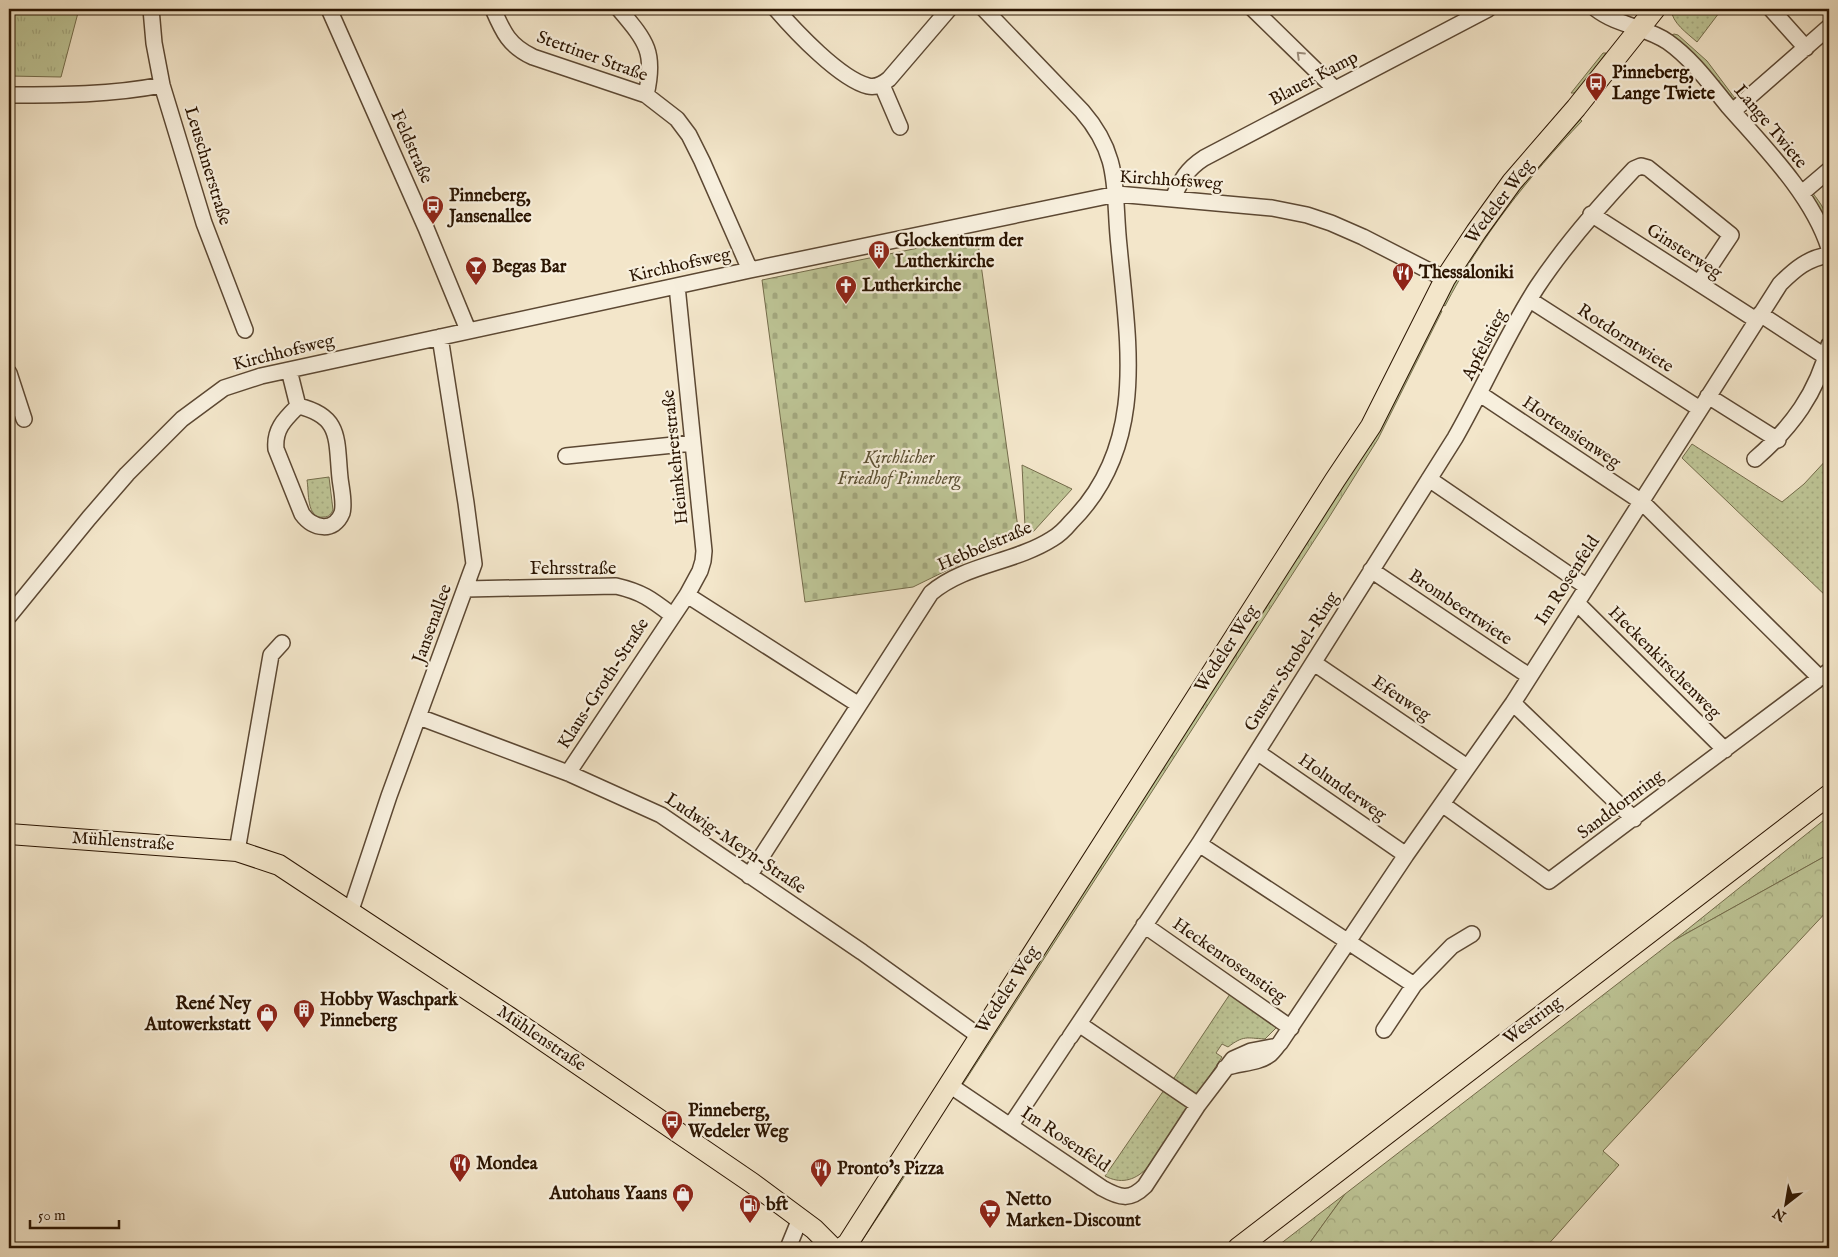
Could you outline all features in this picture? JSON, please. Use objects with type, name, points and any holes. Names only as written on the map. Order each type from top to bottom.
[{"type":"main road","points":[[1639,30],[1654,9]]},
{"type":"main road","name":"Wedeler Weg","points":[[842,1248],[848,1243],[978,1036],[1371,426],[1445,279],[1512,182],[1576,108],[1639,30]]},
{"type":"main road","name":"Westring","points":[[1238,1248],[1829,795]]},
{"type":"main road","name":"Mühlenstraße","points":[[9,834],[237,851],[279,865],[539,1037],[792,1211],[833,1248]]},
{"type":"street","name":"Leuschnerstraße","points":[[151,9],[154,43],[162,85],[204,223],[245,330]]},
{"type":"street","name":"Feldstraße","points":[[329,9],[426,228],[468,330]]},
{"type":"street","name":"Stettiner Straße","points":[[493,9],[508,40],[520,51],[646,95],[677,119],[689,135],[722,204],[750,270]]},
{"type":"street","points":[[619,9],[643,38],[649,55],[651,75],[646,95]]},
{"type":"street","points":[[776,9],[816,51],[854,80],[870,86],[882,85],[889,79],[949,9]]},
{"type":"street","name":"Hebbelstraße","points":[[749,876],[931,593],[960,576],[1028,551],[1053,539],[1084,509],[1099,488],[1109,469],[1122,433],[1128,402],[1128,330],[1118,243],[1117,194],[1112,166],[1104,142],[1092,124],[984,9]]},
{"type":"street","points":[[1253,9],[1335,89]]},
{"type":"street","name":"Blauer Kamp","points":[[1173,198],[1181,180],[1194,164],[1488,9]]},
{"type":"street","name":"Lange Twiete","points":[[1596,9],[1617,21],[1668,42],[1701,74],[1802,193],[1824,231],[1829,248]]},
{"type":"street","points":[[1771,9],[1806,48]]},
{"type":"street","points":[[1733,112],[1829,27]]},
{"type":"street","points":[[9,95],[97,94],[162,85]]},
{"type":"street","points":[[882,85],[900,127]]},
{"type":"street","name":"Apfelstieg","points":[[1429,479],[1480,394],[1530,300],[1591,214],[1634,169],[1641,166],[1648,168],[1731,235],[1699,283]]},
{"type":"street","points":[[1802,193],[1829,170]]},
{"type":"street","name":"Kirchhofsweg","points":[[9,616],[127,474],[182,420],[224,388],[260,376],[750,270],[1117,194],[1272,208],[1306,215],[1331,222],[1445,279]]},
{"type":"street","name":"Ginsterweg","points":[[1591,214],[1699,283],[1758,317],[1828,351]]},
{"type":"street","name":"Im Rosenfeld","points":[[948,1084],[1114,1195],[1125,1197],[1137,1194],[1145,1186],[1198,1105],[1233,1059],[1251,1051],[1269,1048],[1280,1043],[1292,1028],[1406,855],[1513,703],[1780,284],[1795,269],[1810,260],[1829,255]]},
{"type":"street","name":"Heimkehrerstraße","points":[[672,615],[687,595],[700,571],[704,557],[677,286]]},
{"type":"street","name":"Rotdorntwiete","points":[[1530,300],[1700,410]]},
{"type":"street","name":"Jansenallee","points":[[350,913],[389,796],[474,564],[440,337]]},
{"type":"street","points":[[1755,459],[1778,440],[1815,387],[1828,351]]},
{"type":"street","points":[[290,370],[298,406]]},
{"type":"street","points":[[9,373],[24,419]]},
{"type":"street","name":"Hortensienweg","points":[[1480,394],[1642,502]]},
{"type":"street","points":[[1708,396],[1778,440]]},
{"type":"street","points":[[298,406],[322,414],[335,431],[343,509],[336,522],[324,527],[315,526],[308,522],[302,514],[276,449],[275,438],[278,429],[298,406]]},
{"type":"street","points":[[566,456],[693,443]]},
{"type":"street","points":[[1429,479],[1587,587]]},
{"type":"street","name":"Gustav-Strobel-Ring","points":[[1010,1125],[1199,844],[1429,479]]},
{"type":"street","name":"Sanddornring","points":[[1442,804],[1550,882],[1825,674],[1642,502]]},
{"type":"street","name":"Brombeertwiete","points":[[1371,570],[1529,676]]},
{"type":"street","name":"Fehrsstraße","points":[[466,590],[616,586],[635,590],[653,600],[672,615]]},
{"type":"street","points":[[687,595],[859,705]]},
{"type":"street","name":"Heckenkirschenweg","points":[[1577,603],[1726,750]]},
{"type":"street","name":"Klaus-Groth-Straße","points":[[568,773],[672,615]]},
{"type":"street","points":[[237,851],[271,655],[282,643]]},
{"type":"street","name":"Efeuweg","points":[[1314,663],[1467,767]]},
{"type":"street","points":[[1513,703],[1634,820]]},
{"type":"street","name":"Ludwig-Meyn-Straße","points":[[419,717],[568,773],[661,815],[862,952],[978,1036]]},
{"type":"street","name":"Holunderweg","points":[[1257,752],[1406,855]]},
{"type":"street","points":[[1199,844],[1414,985]]},
{"type":"street","name":"Heckenrosenstieg","points":[[1144,925],[1292,1028]]},
{"type":"street","points":[[1384,1030],[1414,985],[1452,946],[1472,934]]},
{"type":"street","points":[[1079,1024],[1198,1105]]},
{"type":"street","points":[[788,1248],[797,1226]]},
{"type":"green space","points":[[9,9],[79,9],[61,77],[9,76]]},
{"type":"green space","points":[[1671,9],[1722,9],[1697,42],[1677,23]]},
{"type":"green space","points":[[1672,35],[1678,35],[1707,61],[1737,101],[1732,100],[1698,58]]},
{"type":"green space","points":[[1603,53],[1606,53],[1577,93],[1571,93]]},
{"type":"green space","points":[[1580,119],[1582,121],[1543,164],[1490,232],[1445,306],[1440,303],[1513,190]]},
{"type":"green space","points":[[1812,192],[1826,214],[1829,230],[1810,196]]},
{"type":"green space","name":"Kirchlicher Friedhof Pinneberg","points":[[977,236],[1019,535],[913,587],[805,602],[762,280]]},
{"type":"green space","points":[[1437,308],[1442,311],[1378,439],[963,1084],[960,1081]]},
{"type":"green space","points":[[1692,444],[1782,502],[1804,484],[1829,457],[1829,599],[1682,458]]},
{"type":"green space","points":[[1022,465],[1072,489],[1033,532],[1025,527]]},
{"type":"green space","points":[[329,477],[333,510],[327,516],[318,517],[311,510],[307,480]]},
{"type":"green space","points":[[1829,816],[1829,854],[1673,941]]},
{"type":"green space","points":[[1829,854],[1829,909],[1603,1151],[1619,1165],[1545,1248],[1306,1248],[1345,1194],[1673,941]]},
{"type":"green space","points":[[1230,994],[1277,1027],[1265,1039],[1245,1038],[1228,1047],[1222,1044],[1216,1053],[1222,1057],[1196,1097],[1172,1081]]},
{"type":"green space","points":[[1164,1090],[1189,1108],[1146,1169],[1132,1179],[1127,1180],[1116,1180],[1105,1176]]},
{"type":"green space","points":[[903,1171],[908,1171],[860,1244],[857,1245]]},
{"type":"green space","points":[[1345,1194],[1306,1248],[1275,1248]]},
{"type":"place","name":"Pinneberg, Lange Twiete","points":[[1596,102]]},
{"type":"place","name":"Pinneberg, Jansenallee","points":[[433,225]]},
{"type":"place","name":"Glockenturm der Lutherkirche","points":[[879,270]]},
{"type":"place","name":"Begas Bar","points":[[476,286]]},
{"type":"place","name":"Thessaloniki","points":[[1403,292]]},
{"type":"place","name":"Lutherkirche","points":[[846,305]]},
{"type":"place","name":"Hobby Waschpark Pinneberg","points":[[304,1029]]},
{"type":"place","name":"René Ney Autowerkstatt","points":[[267,1033]]},
{"type":"place","name":"Pinneberg, Wedeler Weg","points":[[672,1140]]},
{"type":"place","name":"Mondea","points":[[460,1183]]},
{"type":"place","name":"Pronto's Pizza","points":[[821,1188]]},
{"type":"place","name":"Autohaus Yaans","points":[[683,1213]]},
{"type":"place","name":"bft","points":[[750,1224]]},
{"type":"place","name":"Netto Marken-Discount","points":[[990,1229]]}]
